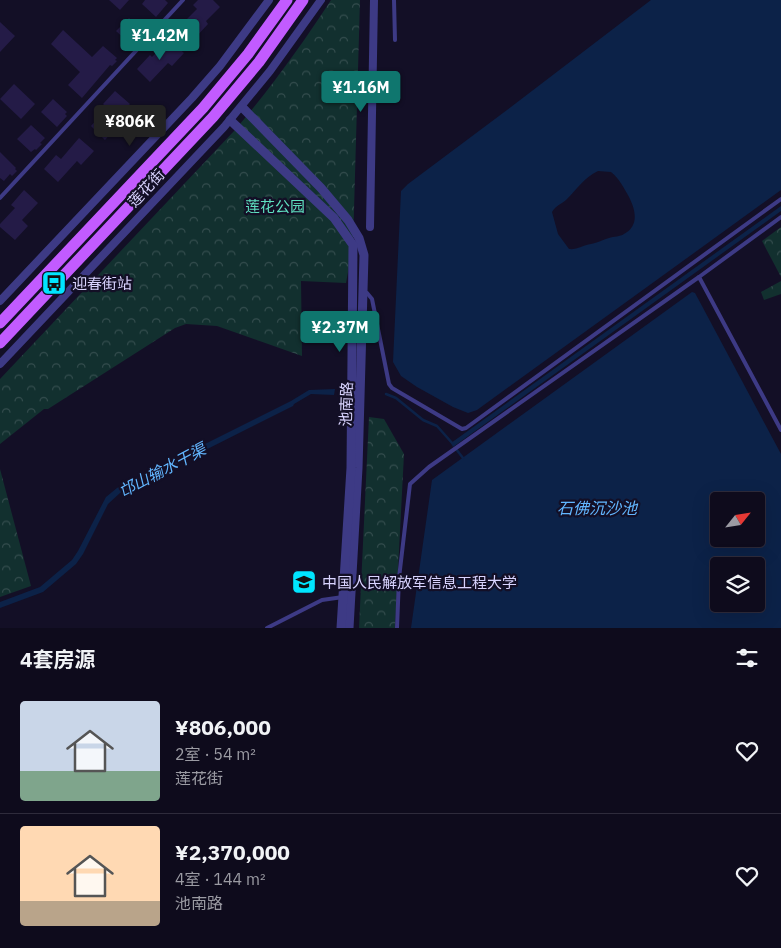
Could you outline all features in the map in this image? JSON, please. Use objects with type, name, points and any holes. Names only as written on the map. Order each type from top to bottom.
[{"type":"main road","name":"莲花街","points":[[0,322],[203,108],[248,54],[287,0]]},
{"type":"main road","name":"莲花街","points":[[0,343],[219,111],[264,56],[304,0]]},
{"type":"street","name":"莲花街","points":[[0,301],[192,98],[220,66],[269,0]]},
{"type":"street","name":"莲花街","points":[[0,364],[242,107],[290,45],[321,0]]},
{"type":"street","points":[[370,227],[374,0]]},
{"type":"street","name":"池南路","points":[[242,107],[321,188],[348,220],[359,238],[364,255],[358,468],[349,628]]},
{"type":"street","name":"池南路","points":[[230,120],[334,218],[353,245],[351,468],[341,628]]},
{"type":"lane","points":[[0,198],[183,0]]},
{"type":"lane","points":[[394,0],[395,40]]},
{"type":"lane","points":[[363,292],[367,293],[372,299],[389,384],[392,388],[462,429],[781,199]]},
{"type":"lane","points":[[397,628],[399,578],[410,484],[459,446],[781,217]]},
{"type":"lane","points":[[699,277],[781,430]]},
{"type":"lane","points":[[267,628],[322,600],[343,597]]},
{"type":"green space","name":"莲花公园","points":[[331,0],[360,0],[353,245],[346,283],[301,281],[302,356],[217,326],[186,324],[175,328],[48,409],[44,409],[0,444],[0,379],[235,130],[285,67]]},
{"type":"green space","points":[[781,227],[781,277],[762,241]]},
{"type":"green space","points":[[781,281],[781,294],[764,300],[761,292]]},
{"type":"green space","points":[[369,417],[384,419],[404,454],[395,628],[359,628]]},
{"type":"green space","points":[[0,469],[31,586],[0,597]]},
{"type":"water","points":[[651,0],[781,0],[781,190],[477,410],[468,413],[417,387],[401,376],[393,362],[401,191]],"holes":[[[598,171],[611,172],[621,183],[631,202],[635,217],[632,226],[621,236],[569,249],[558,234],[552,212],[593,174]]]},
{"type":"water","points":[[781,206],[781,211],[453,447],[451,443]]},
{"type":"water","name":"石佛沉沙池","points":[[692,292],[695,293],[781,454],[781,628],[411,628],[432,480]]},
{"type":"water","name":"邙山输水干渠","points":[[335,389],[334,395],[311,394],[293,406],[120,493],[108,504],[76,564],[43,592],[0,608],[0,602],[40,587],[72,560],[106,497],[117,488],[291,401],[309,390]]},
{"type":"building","points":[[109,0],[129,0],[120,10]]},
{"type":"building","points":[[145,0],[165,0],[168,3],[156,17],[142,4]]},
{"type":"building","points":[[198,0],[213,0],[220,7],[206,21],[208,24],[194,39],[180,26],[197,9],[193,5]]},
{"type":"building","points":[[129,18],[143,30],[137,36],[139,38],[135,43],[133,41],[130,44],[116,31]]},
{"type":"building","points":[[0,22],[15,36],[0,52]]},
{"type":"building","points":[[63,30],[92,57],[103,46],[117,58],[115,60],[117,61],[112,66],[110,65],[82,98],[68,85],[80,72],[51,44]]},
{"type":"building","points":[[169,40],[184,53],[172,66],[168,63],[150,82],[137,69],[150,55],[152,57]]},
{"type":"building","points":[[14,84],[35,104],[21,119],[0,99]]},
{"type":"building","points":[[115,91],[130,104],[115,120],[119,124],[105,140],[91,126],[107,108],[103,104]]},
{"type":"building","points":[[53,99],[67,112],[65,114],[67,116],[57,127],[41,112]]},
{"type":"building","points":[[31,125],[45,138],[36,150],[31,152],[17,139]]},
{"type":"building","points":[[79,138],[94,151],[81,165],[77,161],[58,182],[44,169],[56,155],[61,159]]},
{"type":"building","points":[[0,152],[17,171],[12,176],[10,174],[4,181],[0,178]]},
{"type":"building","points":[[24,190],[38,203],[22,220],[28,226],[15,240],[0,227],[0,224],[15,208],[11,205]]},
{"type":"waterway","points":[[386,394],[396,398],[423,420],[437,426],[453,444]]},
{"type":"waterway","points":[[456,449],[463,458]]},
{"type":"place","name":"迎春街站","points":[[54,283]]},
{"type":"place","name":"中国人民解放军信息工程大学","points":[[304,582]]}]
